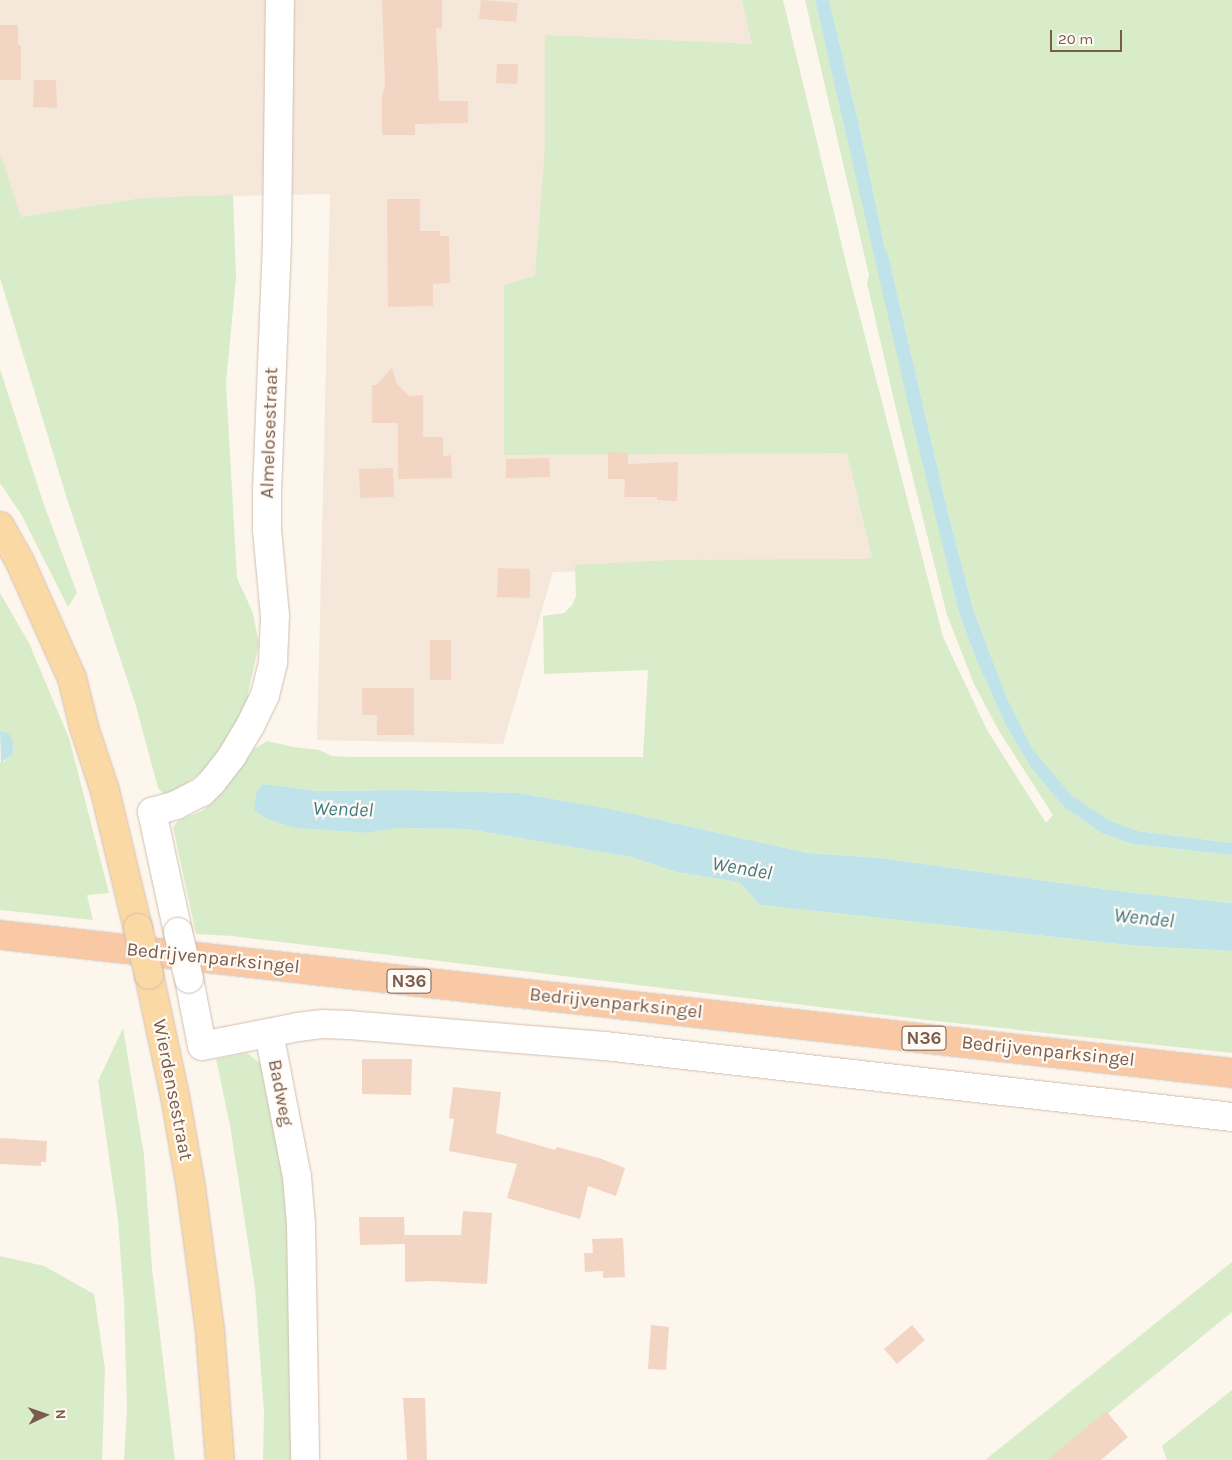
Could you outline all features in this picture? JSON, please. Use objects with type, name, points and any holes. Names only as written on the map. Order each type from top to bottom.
[{"type":"highway","name":"Bedrijvenparksingel","points":[[0,935],[1232,1073]]},
{"type":"main road","name":"Wierdensestraat","points":[[0,526],[20,562],[55,636],[72,678],[84,727],[105,791],[138,928],[175,1096],[193,1197],[210,1331],[220,1460]]},
{"type":"main road","name":"Wierdensestraat","points":[[0,565],[84,727]]},
{"type":"street","name":"Almelosestraat","points":[[152,812],[202,792],[212,782],[232,756],[250,726],[265,695],[272,662],[275,616],[267,529],[267,491],[277,237],[280,0]]},
{"type":"street","name":"Badweg","points":[[152,812],[202,1046],[269,1033],[297,1177],[301,1225],[305,1460]]},
{"type":"street","points":[[269,1033],[323,1024],[349,1025],[605,1046],[1232,1117]]},
{"type":"shaded area","points":[[0,0],[768,0],[908,564],[553,572],[503,744],[317,740],[330,194],[141,198],[21,217],[0,193]]},
{"type":"green space","points":[[742,0],[783,0],[848,271],[943,637],[987,730],[1046,823],[1053,815],[999,731],[974,684],[947,615],[899,422],[867,283],[869,275],[805,0],[815,0],[959,613],[976,659],[1006,726],[1032,769],[1063,806],[1101,833],[1132,844],[1232,855],[1232,903],[1126,892],[880,858],[808,853],[616,810],[519,793],[405,790],[318,791],[264,784],[255,804],[296,828],[366,833],[397,828],[467,829],[631,857],[676,872],[739,882],[760,905],[1137,946],[1232,951],[1232,1053],[927,1020],[232,936],[196,934],[173,827],[179,820],[202,811],[214,801],[254,749],[267,741],[319,750],[332,756],[348,757],[643,757],[648,670],[544,674],[543,616],[564,613],[572,605],[576,596],[575,565],[673,560],[865,559],[872,557],[847,453],[504,455],[504,285],[535,276],[545,147],[545,35],[752,44]]},
{"type":"green space","points":[[829,0],[1232,0],[1232,843],[1138,831],[1109,820],[1071,795],[1045,767],[1033,750],[1007,698],[974,612],[948,513],[888,254],[885,249],[860,129]]},
{"type":"green space","points":[[0,153],[21,217],[141,198],[233,195],[236,278],[226,383],[237,578],[253,613],[259,644],[248,693],[251,707],[209,766],[174,793],[165,795],[158,788],[136,706],[67,499],[0,278]]},
{"type":"green space","points":[[0,369],[43,502],[77,593],[68,607],[21,514],[0,483]]},
{"type":"green space","points":[[0,593],[29,643],[69,738],[109,893],[87,895],[93,920],[0,910],[0,762],[5,761],[9,754],[12,755],[14,742],[11,742],[8,733],[0,731]]},
{"type":"green space","points":[[123,1028],[144,1155],[152,1268],[175,1460],[124,1460],[127,1409],[124,1301],[118,1220],[98,1081]]},
{"type":"green space","points":[[247,1053],[266,1068],[290,1222],[295,1460],[263,1460],[264,1413],[255,1288],[230,1125],[216,1059]]},
{"type":"green space","points":[[0,1256],[44,1266],[94,1294],[105,1369],[102,1460],[0,1460]]},
{"type":"green space","points":[[1232,1262],[1232,1312],[1051,1460],[985,1460]]},
{"type":"green space","points":[[1232,1390],[1232,1460],[1167,1460],[1162,1446]]},
{"type":"water","points":[[815,0],[829,0],[860,129],[885,249],[888,254],[948,513],[974,612],[1007,698],[1033,750],[1071,795],[1109,820],[1138,831],[1232,843],[1232,855],[1132,844],[1101,833],[1063,806],[1032,769],[1006,726],[976,659],[959,613],[912,420]]},
{"type":"water","points":[[0,731],[8,733],[11,741],[14,742],[12,755],[9,755],[8,758],[1,762]]},
{"type":"water","name":"Wendel","points":[[264,784],[318,791],[405,790],[519,793],[616,810],[808,853],[880,858],[1126,892],[1232,903],[1232,951],[1137,946],[760,905],[739,882],[676,872],[631,857],[467,829],[397,828],[366,833],[296,828],[270,820],[254,810],[257,791],[260,791],[258,789]]},
{"type":"building","points":[[382,0],[442,0],[442,29],[436,28],[439,101],[468,101],[468,123],[415,124],[415,135],[382,135],[382,96],[385,85]]},
{"type":"building","points":[[481,0],[518,3],[516,22],[479,19]]},
{"type":"building","points":[[0,25],[18,25],[18,45],[21,45],[21,80],[0,80]]},
{"type":"building","points":[[497,64],[518,64],[517,84],[496,83]]},
{"type":"building","points":[[34,80],[56,80],[57,108],[33,107]]},
{"type":"building","points":[[387,199],[420,199],[420,231],[440,231],[440,236],[449,236],[450,283],[433,284],[433,306],[388,307]]},
{"type":"building","points":[[392,368],[397,384],[409,396],[423,395],[423,437],[443,437],[443,456],[451,455],[452,478],[398,479],[398,423],[372,423],[372,385],[376,385]]},
{"type":"building","points":[[608,452],[628,453],[628,464],[678,462],[677,501],[657,500],[657,497],[624,497],[625,479],[608,479]]},
{"type":"building","points":[[549,458],[550,477],[506,478],[506,459]]},
{"type":"building","points":[[393,468],[394,497],[360,498],[359,469]]},
{"type":"building","points":[[498,568],[530,569],[530,598],[497,597]]},
{"type":"building","points":[[430,640],[451,640],[451,680],[430,680]]},
{"type":"building","points":[[362,688],[414,688],[414,735],[377,735],[377,715],[362,715]]},
{"type":"building","points":[[362,1059],[412,1059],[411,1095],[362,1094]]},
{"type":"building","points":[[453,1087],[501,1092],[496,1133],[555,1150],[557,1147],[599,1158],[625,1168],[616,1196],[588,1186],[580,1219],[507,1198],[517,1164],[449,1151],[454,1119],[449,1118]]},
{"type":"building","points":[[0,1138],[47,1141],[46,1162],[41,1162],[41,1166],[0,1164]]},
{"type":"building","points":[[463,1211],[492,1213],[487,1284],[430,1281],[405,1282],[405,1235],[461,1235]]},
{"type":"building","points":[[359,1217],[404,1217],[405,1244],[360,1245]]},
{"type":"building","points":[[623,1238],[625,1277],[603,1278],[603,1271],[585,1272],[584,1253],[593,1253],[592,1239]]},
{"type":"building","points":[[651,1325],[669,1327],[666,1370],[648,1369]]},
{"type":"building","points":[[912,1325],[925,1340],[897,1364],[884,1349]]},
{"type":"building","points":[[403,1398],[425,1398],[427,1460],[407,1460]]},
{"type":"building","points":[[1106,1411],[1128,1437],[1101,1460],[1047,1460]]}]
